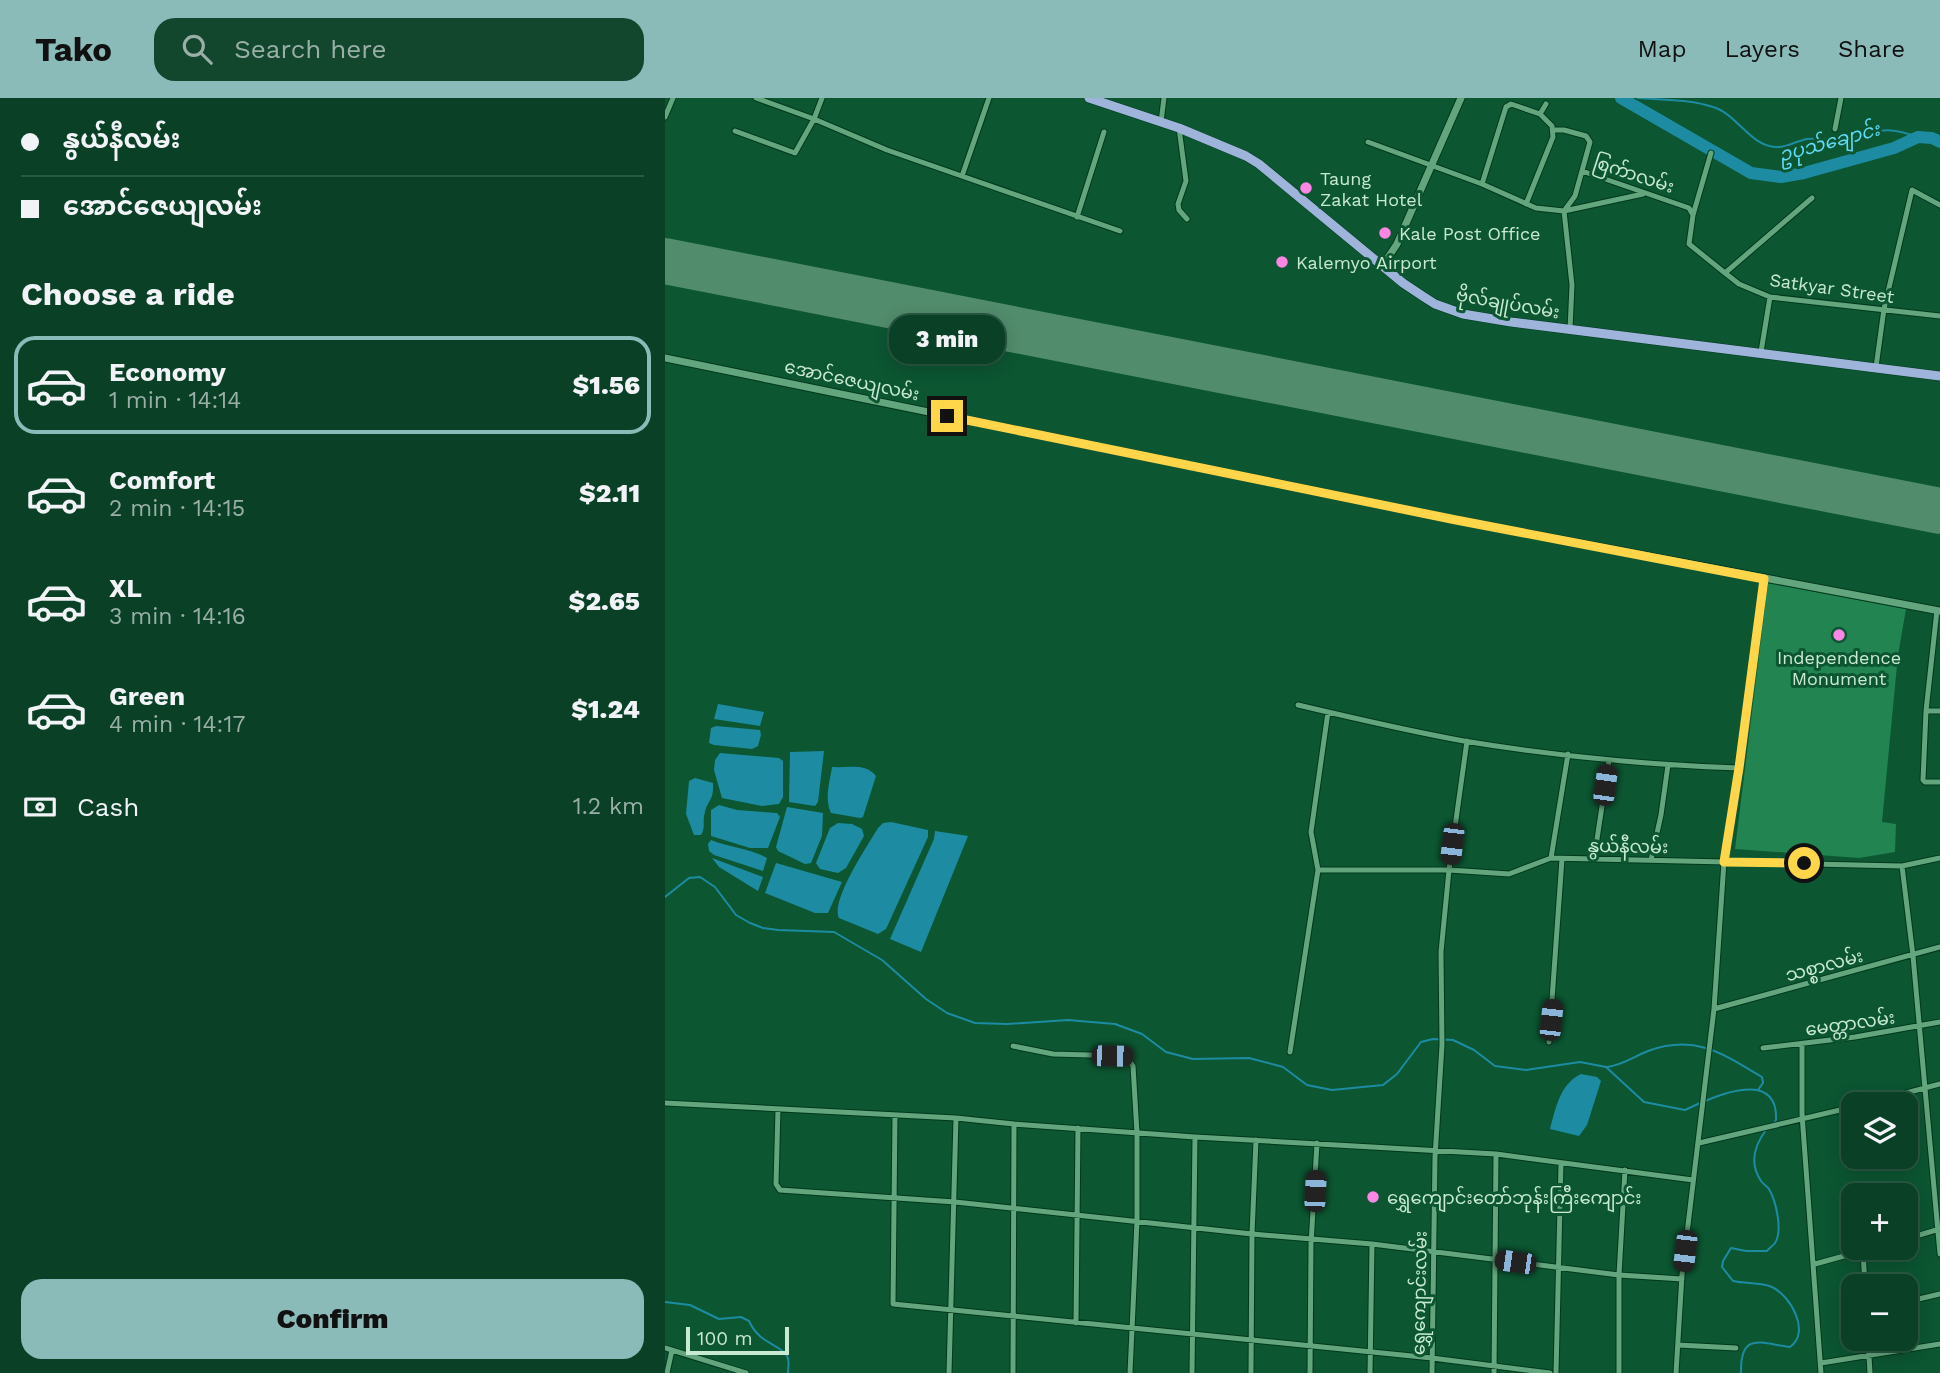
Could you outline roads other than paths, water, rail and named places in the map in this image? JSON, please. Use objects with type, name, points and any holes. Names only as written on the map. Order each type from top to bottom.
[{"type":"highway","name":"ဗိုလ်ချုပ်လမ်း","points":[[1089,98],[1179,128],[1220,144],[1259,164],[1403,283],[1446,309],[1511,322],[1940,376]]},
{"type":"street","points":[[665,117],[673,98]]},
{"type":"street","points":[[756,98],[887,150],[1120,231]]},
{"type":"street","points":[[735,131],[795,153],[822,98]]},
{"type":"street","points":[[962,176],[989,98]]},
{"type":"street","points":[[1161,122],[1164,98]]},
{"type":"street","points":[[1383,265],[1397,244],[1460,100],[1450,98]]},
{"type":"street","points":[[1835,129],[1840,98]]},
{"type":"street","points":[[1482,184],[1506,107],[1516,104],[1540,114],[1553,130],[1553,137],[1526,204]]},
{"type":"street","points":[[1540,114],[1546,104]]},
{"type":"street","points":[[1179,128],[1186,181],[1178,204],[1179,210],[1187,219]]},
{"type":"street","points":[[1553,130],[1564,130],[1589,138],[1582,171]]},
{"type":"street","points":[[1077,217],[1104,132]]},
{"type":"street","points":[[1368,142],[1482,184],[1536,208],[1564,211],[1645,194]]},
{"type":"street","points":[[1711,153],[1693,215],[1689,244],[1725,272],[1812,198]]},
{"type":"street","name":"စြက်ာလမ်း","points":[[1564,211],[1575,196],[1582,171],[1679,204],[1689,208],[1693,215]]},
{"type":"street","points":[[1876,367],[1884,309],[1912,190],[1940,205]]},
{"type":"street","points":[[1564,211],[1572,285],[1573,310],[1570,329]]},
{"type":"street","name":"Satkyar Street","points":[[1725,272],[1739,284],[1769,297],[1940,316]]},
{"type":"street","points":[[1761,352],[1769,297]]},
{"type":"street","name":"အောင်ဇေယျလမ်း","points":[[665,358],[1456,520],[1938,611]]},
{"type":"street","points":[[1676,1373],[1682,1279],[1714,1009],[1724,862],[1764,579]]},
{"type":"street","points":[[1938,611],[1926,711],[1923,780],[1940,782]]},
{"type":"street","points":[[1298,705],[1467,741],[1609,760],[1739,768]]},
{"type":"street","points":[[1926,711],[1940,711]]},
{"type":"street","points":[[1290,1052],[1318,870],[1311,832],[1328,712]]},
{"type":"street","name":"ရွှေကျောင်းလမ်း","points":[[1432,1373],[1435,1150],[1443,1033],[1441,952],[1467,741]]},
{"type":"street","points":[[1551,858],[1569,754]]},
{"type":"street","points":[[1594,859],[1609,760]]},
{"type":"street","points":[[1651,860],[1668,765]]},
{"type":"street","name":"နွယ်နီလမ်း","points":[[1318,870],[1449,870],[1509,874],[1551,858],[1902,866],[1940,858]]},
{"type":"street","points":[[1549,1042],[1562,859]]},
{"type":"street","points":[[1902,866],[1926,1088],[1940,1254]]},
{"type":"street","name":"သစ္စာလမ်း","points":[[1714,1009],[1940,947]]},
{"type":"street","name":"မေတ္တာလမ်း","points":[[1763,1048],[1802,1045],[1940,1022]]},
{"type":"street","points":[[1802,1045],[1803,1120],[1821,1373]]},
{"type":"street","points":[[1013,1046],[1053,1055],[1126,1056],[1133,1066],[1137,1133],[1130,1373]]},
{"type":"street","points":[[1911,1092],[1940,1084]]},
{"type":"street","points":[[665,1103],[956,1118],[1195,1137],[1496,1154],[1693,1180]]},
{"type":"street","points":[[778,1109],[776,1184],[781,1190],[955,1202],[1192,1228],[1372,1244],[1619,1275],[1682,1279]]},
{"type":"street","points":[[1699,1143],[1841,1110]]},
{"type":"street","points":[[895,1115],[893,1304],[1432,1358],[1493,1370],[1550,1373]]},
{"type":"street","points":[[949,1373],[956,1118]]},
{"type":"street","points":[[1013,1373],[1014,1124]]},
{"type":"street","points":[[1076,1323],[1078,1128]]},
{"type":"street","points":[[1192,1373],[1195,1137]]},
{"type":"street","points":[[1251,1373],[1256,1140]]},
{"type":"street","points":[[1310,1373],[1317,1143]]},
{"type":"street","points":[[1493,1370],[1496,1154]]},
{"type":"street","points":[[1556,1373],[1560,1163]]},
{"type":"street","points":[[1619,1373],[1619,1275],[1625,1170]]},
{"type":"street","points":[[1918,1236],[1939,1230]]},
{"type":"street","points":[[1370,1373],[1372,1244]]},
{"type":"street","points":[[1815,1264],[1841,1257]]},
{"type":"street","points":[[1918,1299],[1940,1294]]},
{"type":"street","points":[[1821,1363],[1940,1344]]},
{"type":"street","points":[[1678,1345],[1736,1348]]},
{"type":"street","points":[[667,1373],[668,1349],[746,1373]]},
{"type":"street","points":[[1869,1351],[1870,1373]]},
{"type":"water","points":[[718,704],[764,712],[760,726],[714,719]]},
{"type":"water","points":[[716,726],[760,730],[758,746],[752,749],[709,743],[711,728]]},
{"type":"water","points":[[824,751],[818,802],[815,806],[789,802],[790,752]]},
{"type":"water","points":[[720,753],[779,758],[783,761],[783,797],[779,804],[762,806],[722,798],[714,770],[715,760]]},
{"type":"water","points":[[832,767],[867,769],[876,776],[863,817],[831,813],[828,796]]},
{"type":"water","points":[[695,778],[713,783],[713,793],[705,812],[701,835],[694,835],[686,814],[689,781]]},
{"type":"water","points":[[719,805],[737,810],[777,813],[780,817],[768,848],[750,848],[711,836],[711,810]]},
{"type":"water","points":[[787,807],[823,813],[822,836],[811,863],[805,864],[778,851],[776,847]]},
{"type":"water","points":[[891,822],[928,830],[928,837],[886,929],[878,934],[839,918],[838,910],[851,873],[866,847],[883,823]]},
{"type":"water","points":[[838,823],[852,824],[862,829],[864,836],[846,868],[838,873],[820,869],[816,863],[830,828]]},
{"type":"water","points":[[935,831],[968,836],[921,952],[890,939],[934,839]]},
{"type":"water","points":[[711,840],[767,858],[763,871],[714,855],[709,851],[708,844]]},
{"type":"water","points":[[712,858],[763,877],[758,891],[719,867]]},
{"type":"water","points":[[776,863],[842,882],[828,913],[815,913],[765,893]]},
{"type":"water","points":[[1581,1074],[1597,1077],[1601,1081],[1587,1125],[1579,1136],[1550,1129],[1564,1090]]},
{"type":"waterway","name":"ဥပုသ်ချောင်း","points":[[1621,98],[1751,173],[1781,177],[1894,148],[1918,137],[1932,138],[1940,142]]},
{"type":"waterway","points":[[1638,98],[1685,101],[1713,107],[1729,116],[1751,136],[1776,147],[1807,139],[1839,140],[1885,130],[1918,137]]},
{"type":"waterway","points":[[665,897],[689,878],[700,877],[715,887],[736,915],[750,923],[778,930],[834,932],[882,960],[926,999],[947,1013],[975,1023],[1068,1020],[1115,1024],[1142,1034],[1166,1052],[1193,1059],[1249,1058],[1283,1067],[1307,1085],[1332,1090],[1383,1085],[1397,1074],[1421,1042],[1433,1039],[1453,1040],[1474,1050],[1495,1066],[1526,1070],[1580,1062],[1606,1067],[1644,1102],[1685,1110],[1700,1103]]},
{"type":"waterway","points":[[1607,1067],[1665,1046],[1694,1045],[1734,1060],[1762,1077],[1763,1083],[1758,1090]]},
{"type":"waterway","points":[[1705,1101],[1739,1090],[1761,1091],[1769,1096],[1775,1106],[1776,1120],[1773,1124]]},
{"type":"waterway","points":[[1741,1373],[1744,1350],[1749,1345],[1762,1343],[1790,1347],[1799,1333],[1796,1315],[1786,1298],[1768,1285],[1733,1281],[1722,1267],[1731,1248],[1767,1251],[1777,1238],[1778,1216],[1774,1201],[1769,1189],[1757,1174],[1754,1161],[1758,1142],[1766,1130]]},
{"type":"waterway","points":[[665,1302],[690,1305],[719,1319],[741,1317],[749,1321],[758,1335],[784,1352],[789,1362],[788,1373]]},
{"type":"place","name":"Taung Zakat Hotel","points":[[1306,188]]},
{"type":"place","name":"Kale Post Office","points":[[1385,233]]},
{"type":"place","name":"Kalemyo Airport","points":[[1282,262]]},
{"type":"place","name":"Independence Monument","points":[[1839,635]]},
{"type":"place","name":"ရွှေကျောင်းတော်ဘုန်းကြီးကျောင်း","points":[[1373,1197]]}]
